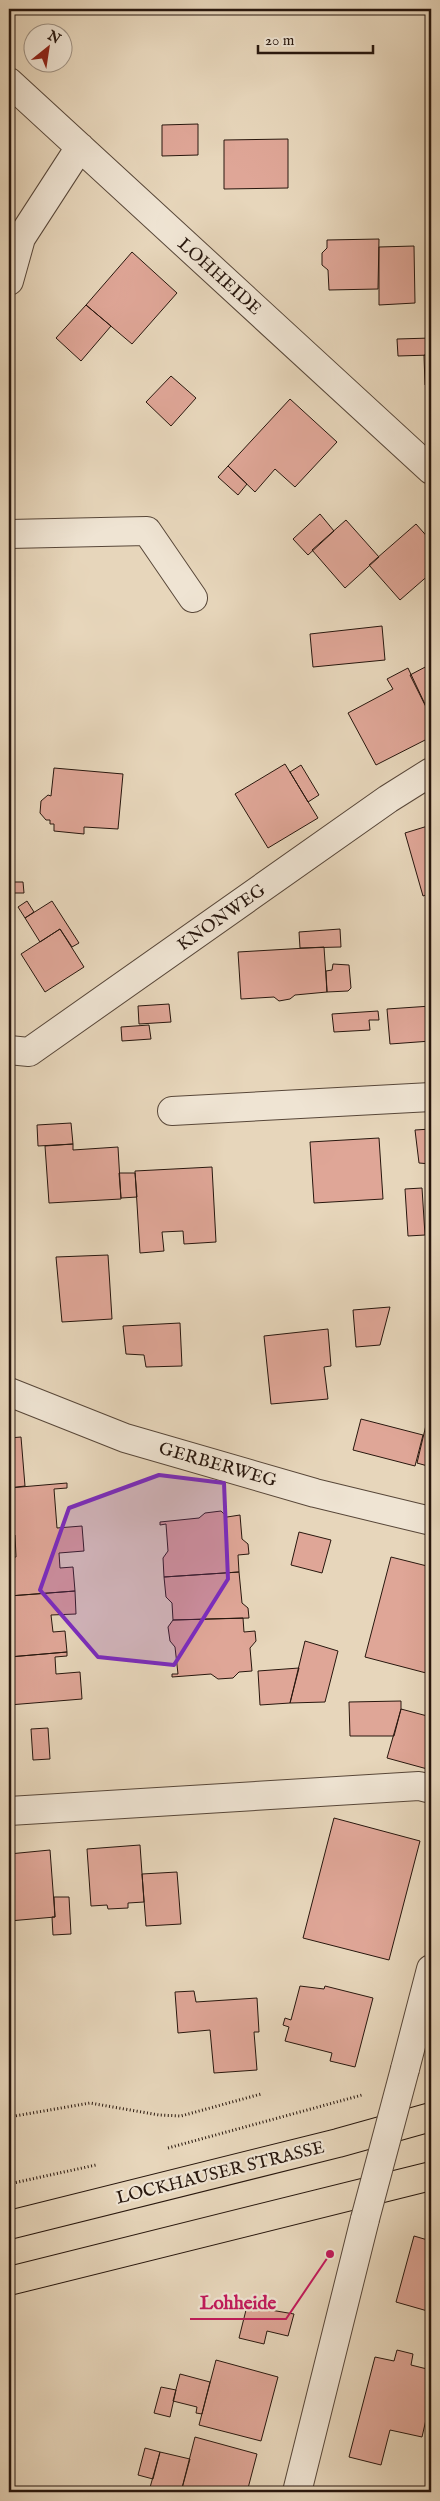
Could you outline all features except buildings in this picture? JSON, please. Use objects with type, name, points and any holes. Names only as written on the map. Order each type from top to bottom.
[{"type":"main road","name":"LOCKHAUSER STRASSE","points":[[9,2225],[338,2143],[431,2117]]},
{"type":"main road","points":[[9,2281],[431,2176]]},
{"type":"street","name":"LOHHEIDE","points":[[9,82],[431,470]]},
{"type":"street","points":[[9,281],[21,238],[80,147]]},
{"type":"street","points":[[9,534],[147,531],[193,598]]},
{"type":"street","name":"KNONWEG","points":[[9,1050],[29,1052],[388,799],[431,772]]},
{"type":"street","points":[[172,1112],[431,1097]]},
{"type":"street","name":"GERBERWEG","points":[[9,1392],[125,1438],[315,1493],[431,1522]]},
{"type":"street","points":[[9,1812],[419,1786],[431,1789]]},
{"type":"street","points":[[297,2492],[365,2219],[406,2069],[431,1968]]},
{"type":"path","points":[[9,2117],[90,2104],[158,2115],[182,2116],[260,2094]]},
{"type":"path","points":[[160,2150],[366,2094]]},
{"type":"path","points":[[9,2184],[104,2164]]},
{"type":"highlighted area","points":[[159,1475],[224,1483],[228,1579],[174,1665],[98,1657],[40,1590],[69,1508]]},
{"type":"place","name":"Lohheide","points":[[330,2254]]}]
